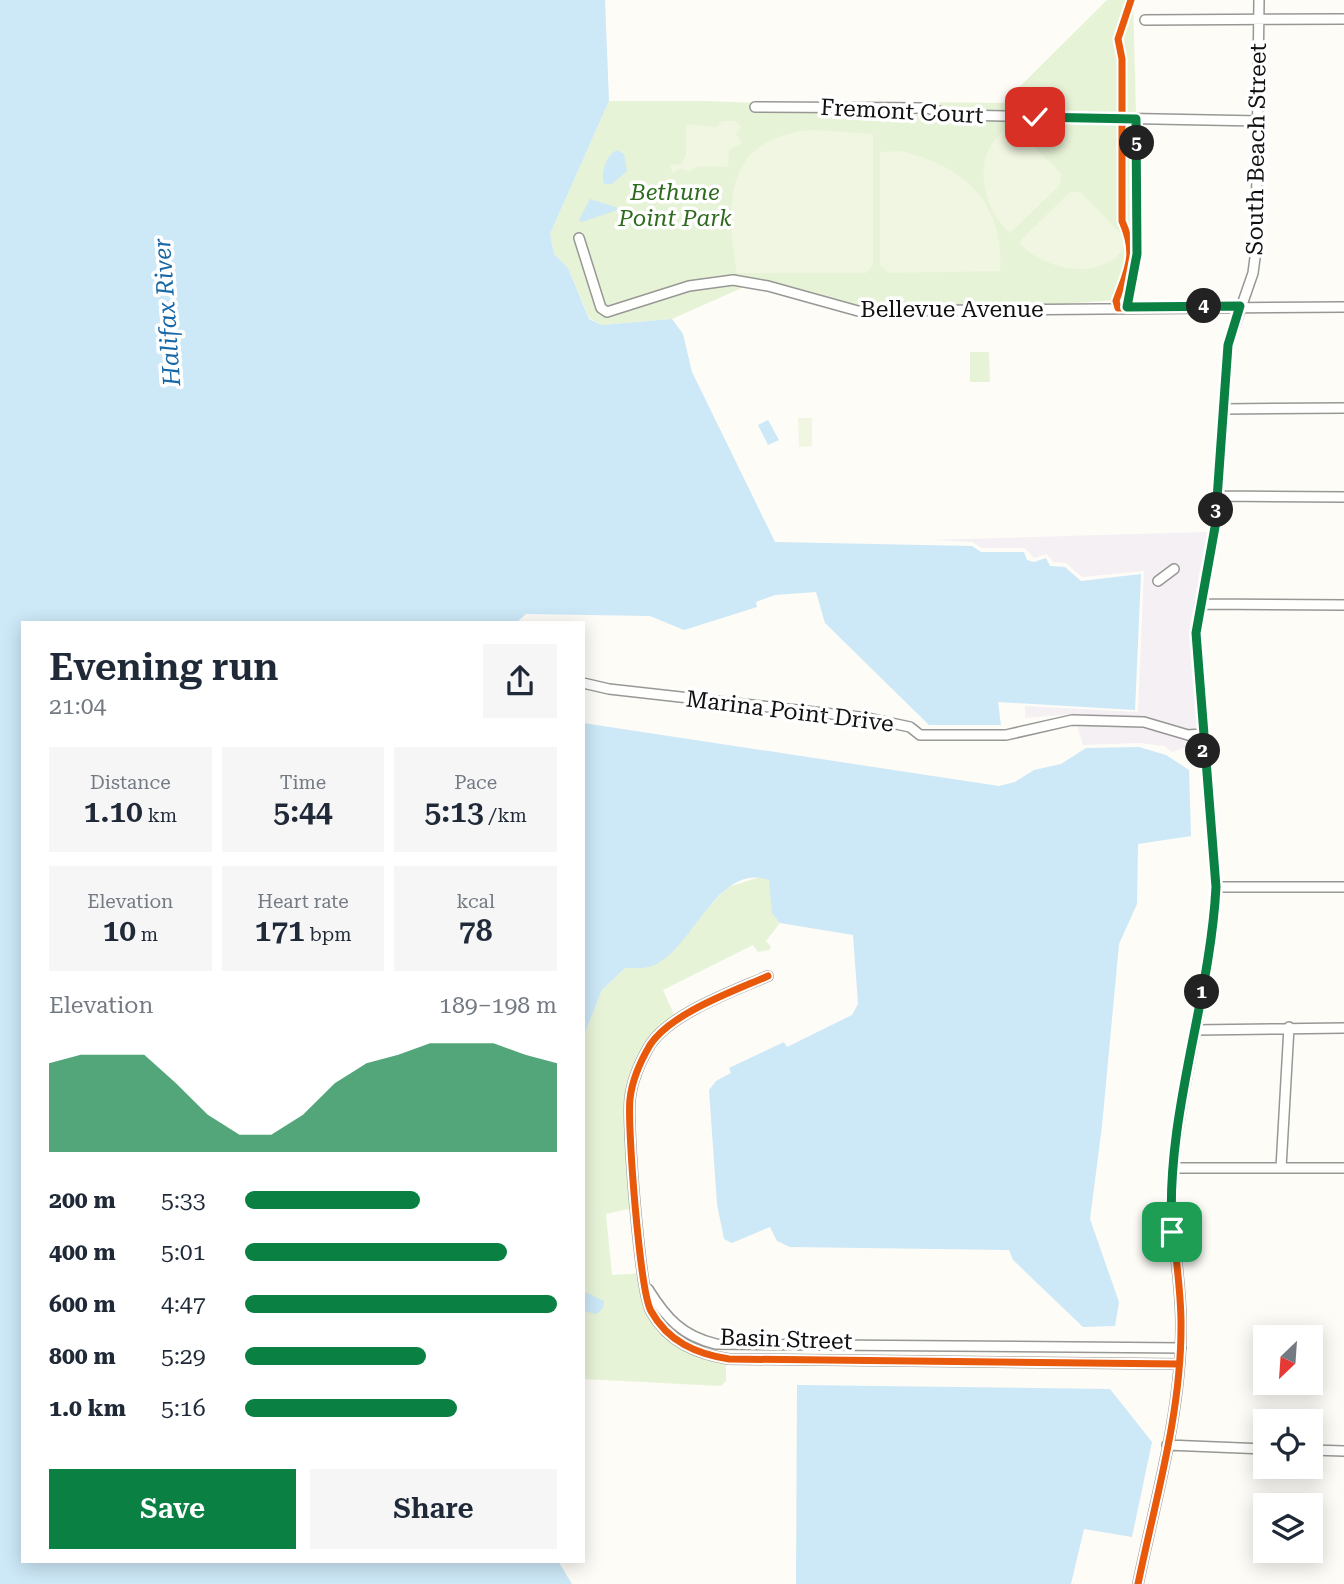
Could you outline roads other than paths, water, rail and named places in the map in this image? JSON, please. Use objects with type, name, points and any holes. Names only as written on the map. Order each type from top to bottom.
[{"type":"street","name":"South Beach Street","points":[[1138,1584],[1167,1445],[1181,1348],[1182,1325],[1171,1213],[1173,1168],[1214,927],[1216,887],[1196,633],[1218,496],[1228,345],[1253,273],[1256,250],[1259,0]]},
{"type":"street","points":[[1145,20],[1344,19]]},
{"type":"street","name":"Fremont Court","points":[[755,107],[926,108],[955,115],[1259,121]]},
{"type":"street","points":[[1127,307],[1137,243],[1136,119]]},
{"type":"street","name":"Bellevue Avenue","points":[[579,238],[601,308],[607,312],[689,286],[733,280],[768,286],[858,311],[1344,307]]},
{"type":"street","points":[[1224,409],[1344,408]]},
{"type":"street","points":[[1218,496],[1344,497]]},
{"type":"street","points":[[1158,581],[1174,569]]},
{"type":"street","points":[[1200,604],[1344,606]]},
{"type":"street","name":"Marina Point Drive","points":[[585,683],[609,689],[868,718],[910,727],[920,736],[1006,735],[1072,720],[1144,722],[1188,735],[1202,734]]},
{"type":"street","points":[[1216,887],[1344,887]]},
{"type":"street","name":"Basin Street","points":[[768,976],[667,1027],[652,1042],[638,1068],[629,1101],[649,1309],[679,1343],[708,1356],[729,1359],[1179,1364]]},
{"type":"street","points":[[1281,1168],[1289,1027]]},
{"type":"street","points":[[1195,1030],[1344,1028]]},
{"type":"street","points":[[1173,1168],[1344,1168]]},
{"type":"street","name":"Basin Street","points":[[645,1285],[670,1321],[684,1333],[699,1340],[730,1345],[1181,1348]]},
{"type":"street","points":[[729,1359],[730,1345]]},
{"type":"street","points":[[804,1347],[805,1360]]},
{"type":"street","points":[[882,1347],[883,1361]]},
{"type":"street","points":[[932,1348],[932,1361]]},
{"type":"street","points":[[1040,1348],[1040,1362]]},
{"type":"street","points":[[1167,1445],[1253,1448]]},
{"type":"street","points":[[1323,1450],[1344,1451]]},
{"type":"water","name":"Halifax River","points":[[0,0],[605,0],[609,101],[550,234],[554,254],[568,268],[589,319],[602,325],[672,319],[683,334],[692,372],[775,542],[972,546],[981,552],[1024,552],[1027,560],[1034,562],[1046,558],[1050,566],[1065,567],[1081,581],[1141,574],[1135,710],[998,702],[1001,725],[929,725],[825,623],[816,592],[775,595],[756,602],[757,607],[684,630],[650,616],[526,614],[518,621],[21,621],[21,1563],[559,1563],[572,1584],[0,1584]]},
{"type":"water","points":[[617,150],[624,154],[627,171],[612,184],[604,184],[605,164]]},
{"type":"water","points":[[590,199],[616,207],[617,210],[582,222],[579,220]]},
{"type":"water","points":[[768,420],[779,440],[768,445],[758,425]]},
{"type":"water","points":[[585,723],[999,786],[1015,782],[1034,770],[1061,764],[1086,748],[1139,747],[1166,755],[1189,770],[1191,836],[1138,844],[1137,904],[1119,944],[1102,1126],[1090,1219],[1119,1302],[1115,1326],[1083,1327],[1013,1260],[1009,1250],[790,1247],[777,1241],[770,1227],[732,1243],[724,1239],[717,1204],[709,1090],[716,1081],[731,1073],[729,1068],[784,1042],[787,1047],[852,1015],[858,1004],[853,935],[780,923],[772,913],[769,880],[750,878],[734,884],[720,895],[667,957],[649,967],[625,968],[602,990],[585,1033]]},
{"type":"water","points":[[585,1292],[604,1301],[603,1308],[597,1314],[585,1311]]},
{"type":"water","points":[[797,1385],[1110,1389],[1152,1442],[1132,1537],[1084,1529],[1071,1584],[796,1584]]},
{"type":"park label","name":"Bethune Point Park","points":[[675,205]]}]
